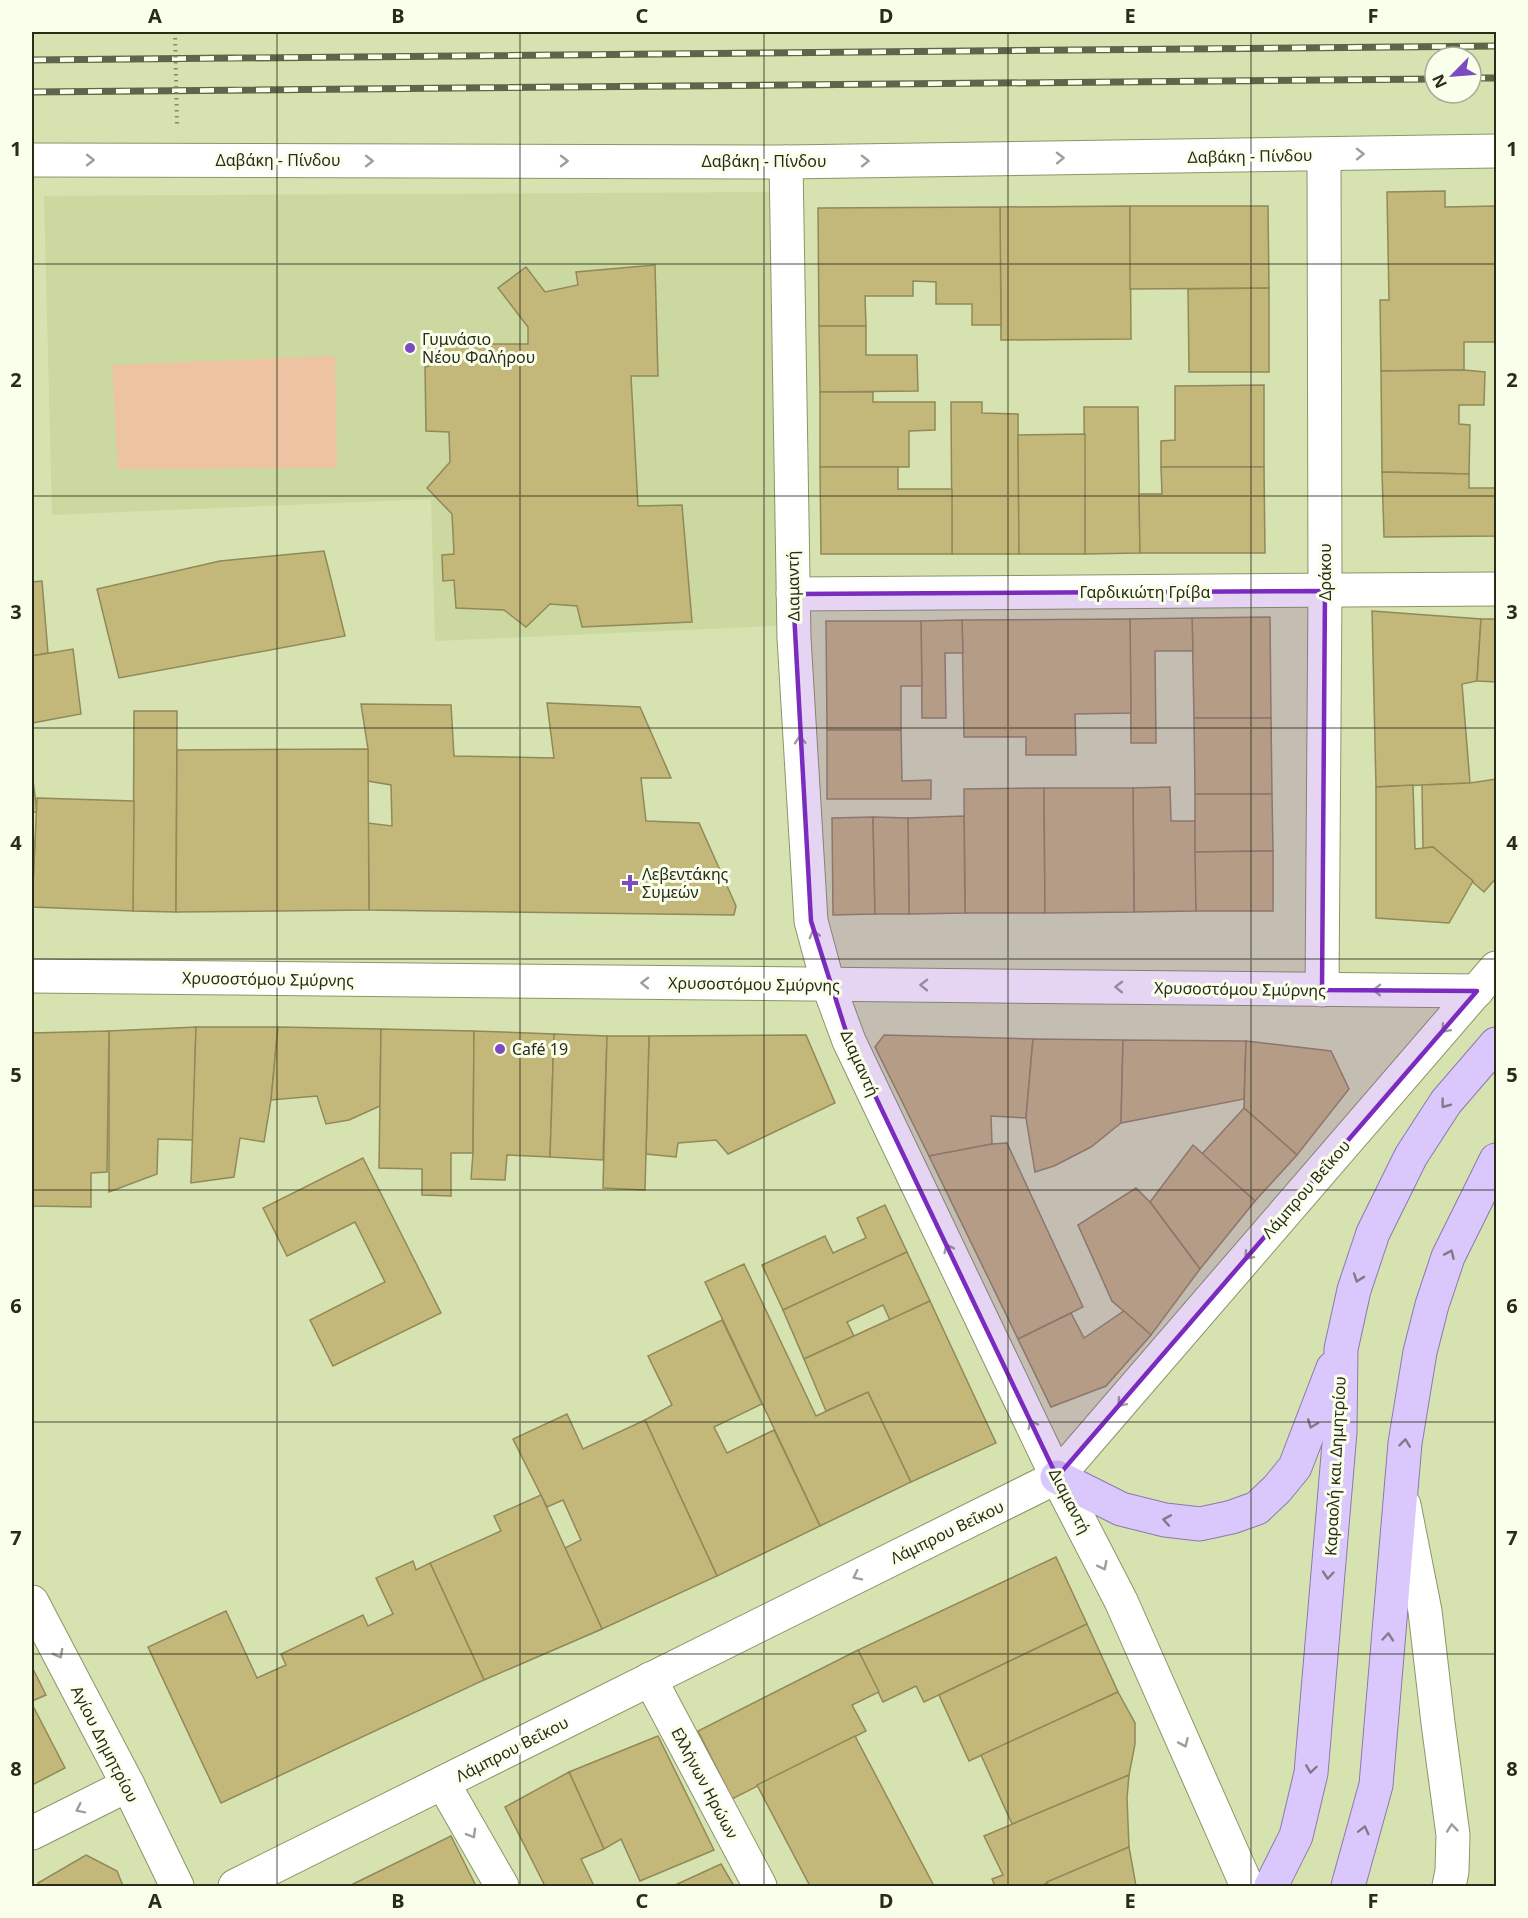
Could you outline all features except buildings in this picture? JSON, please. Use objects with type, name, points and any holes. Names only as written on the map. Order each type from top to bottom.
[{"type":"main road","name":"Καραολή και Δημητρίου","points":[[1271,1887],[1296,1836],[1311,1773],[1340,1432],[1341,1349],[1354,1290],[1373,1233],[1406,1165],[1446,1102],[1497,1044]]},
{"type":"main road","points":[[1348,1887],[1376,1785],[1400,1489],[1420,1352],[1448,1257],[1497,1160]]},
{"type":"main road","points":[[1057,1477],[1121,1509],[1165,1520],[1200,1524],[1232,1517],[1257,1508],[1295,1467],[1341,1349]]},
{"type":"street","name":"Δαβάκη - Πίνδου","points":[[32,160],[786,162],[1497,152]]},
{"type":"street","name":"Δράκου","points":[[1322,990],[1325,591],[1324,155]]},
{"type":"street","name":"Διαμαντή","points":[[786,162],[793,594],[811,921],[828,984],[849,1041],[1057,1477],[1122,1601],[1247,1887]]},
{"type":"street","name":"Γαρδικιώτη Γρίβα","points":[[793,594],[1497,589]]},
{"type":"street","name":"Χρυσοστόμου Σμύρνης","points":[[32,976],[1322,990],[1487,980]]},
{"type":"street","name":"Λάμπρου Βεΐκου","points":[[235,1887],[1057,1477],[1487,980]]},
{"type":"street","points":[[1400,1489],[1425,1611],[1453,1835],[1449,1887]]},
{"type":"street","name":"Αγίου Δημητρίου","points":[[32,1602],[128,1785],[177,1887]]},
{"type":"street","name":"Ελλήνων Ηρώων","points":[[650,1679],[760,1887]]},
{"type":"street","points":[[443,1784],[502,1887]]},
{"type":"street","points":[[32,1833],[128,1785]]},
{"type":"path","points":[[175,32],[177,126]]},
{"type":"highlighted area","points":[[1325,591],[1322,990],[1477,991],[1057,1477],[849,1041],[811,921],[793,594]]},
{"type":"shaded area","name":"Γυμνάσιο Νέου Φαλήρου","points":[[769,192],[777,626],[435,641],[431,499],[52,515],[44,196]]},
{"type":"shaded area","points":[[335,356],[337,468],[118,469],[112,365]]},
{"type":"railway","points":[[32,60],[1496,46]]},
{"type":"railway","points":[[1483,78],[1496,78]]},
{"type":"railway","points":[[32,92],[1423,79]]},
{"type":"place","name":"Γυμνάσιο Νέου Φαλήρου","points":[[410,348]]},
{"type":"place","name":"Λεβεντάκης Συμεών","points":[[630,883]]},
{"type":"place","name":"Café 19","points":[[500,1049]]}]
